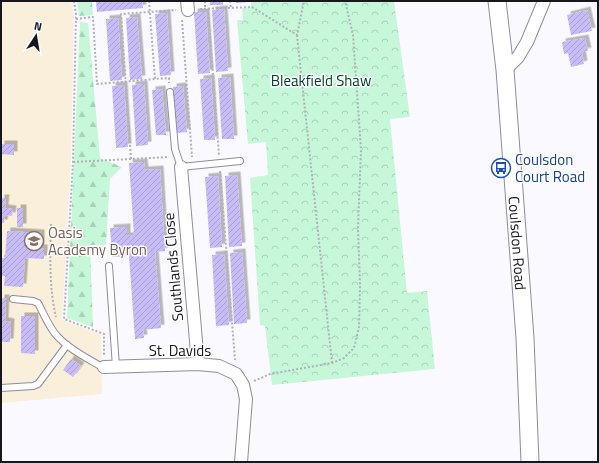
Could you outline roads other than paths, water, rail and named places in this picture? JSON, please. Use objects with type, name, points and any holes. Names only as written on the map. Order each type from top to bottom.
[{"type":"main road","name":"Coulsdon Road","points":[[497,1],[505,70],[526,338],[530,462]]},
{"type":"street","points":[[505,70],[518,57],[527,42],[544,1]]},
{"type":"street","name":"Southlands Close","points":[[184,163],[198,364]]},
{"type":"street","name":"St. Davids","points":[[110,367],[198,364],[219,366],[236,374],[243,385],[246,399],[241,462]]},
{"type":"lane","points":[[170,92],[175,149],[184,163],[219,163],[240,161]]},
{"type":"lane","points":[[14,299],[38,303],[54,332],[67,345],[102,367],[110,367],[109,266]]},
{"type":"lane","points":[[1,388],[33,386],[38,384],[67,345]]},
{"type":"place","name":"Coulsdon Court Road","points":[[501,168]]},
{"type":"place","name":"Oasis Academy Byron","points":[[34,241]]},
{"type":"park label","name":"Bleakfield Shaw","points":[[321,80]]}]
